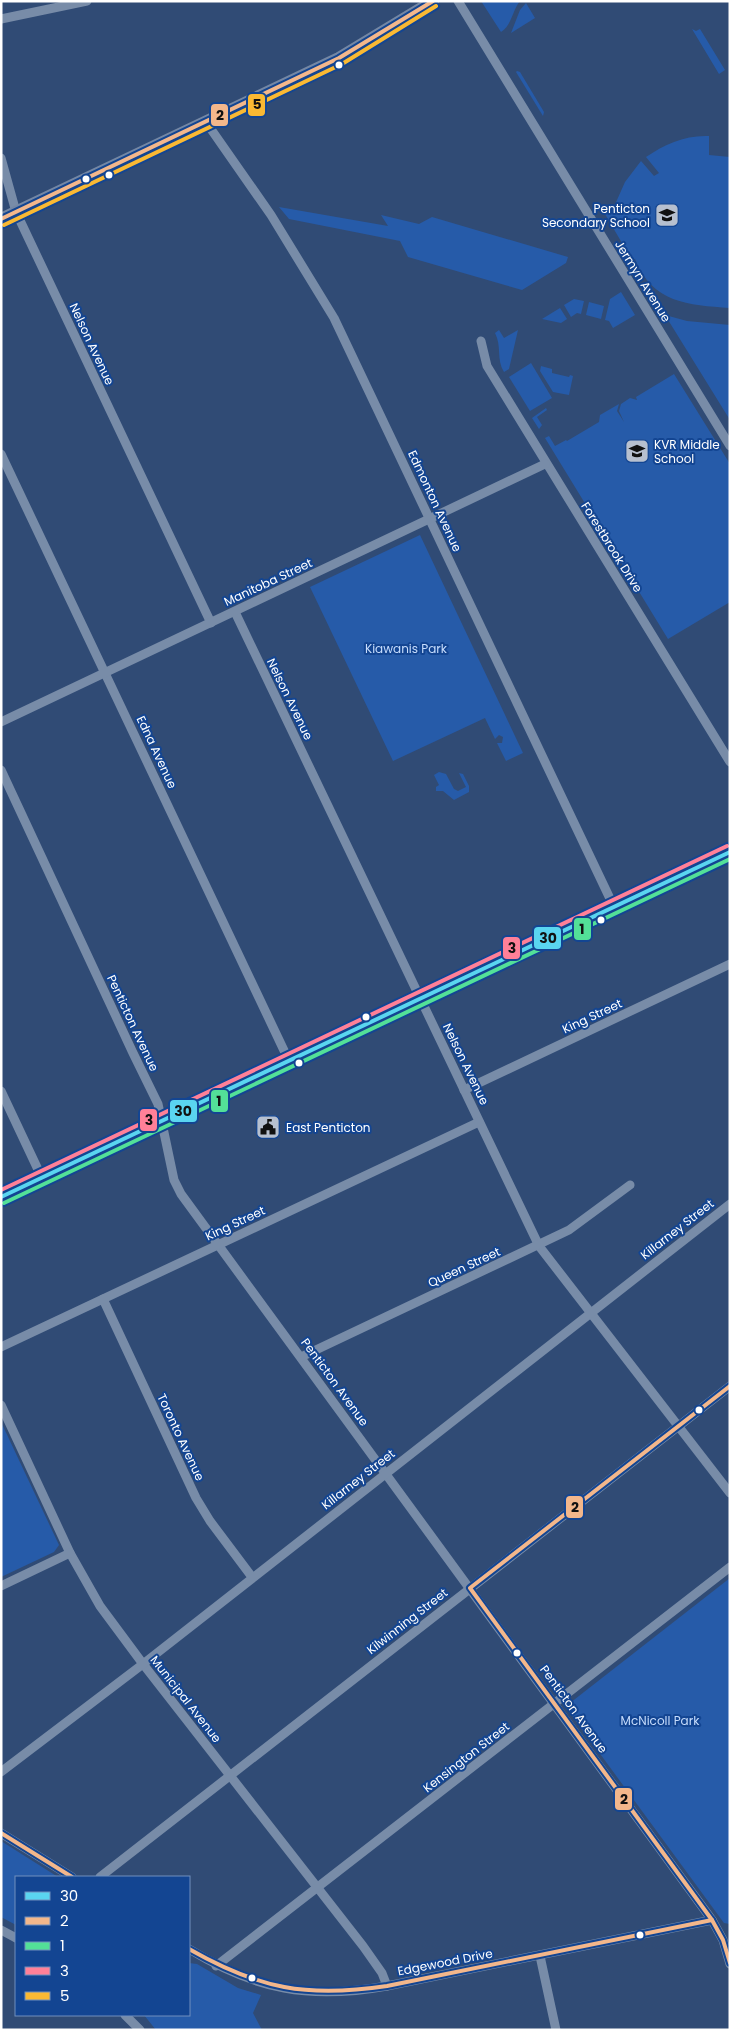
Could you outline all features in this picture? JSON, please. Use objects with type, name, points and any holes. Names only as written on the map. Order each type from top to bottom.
[{"type":"main road","points":[[1,219],[339,58],[433,1]]},
{"type":"street","points":[[1,19],[87,1]]},
{"type":"street","name":"Jermyn Avenue","points":[[458,1],[730,446]]},
{"type":"street","name":"Edmonton Avenue","points":[[206,122],[271,216],[334,318],[614,907]]},
{"type":"street","name":"Nelson Avenue","points":[[1,158],[16,212],[211,623]]},
{"type":"street","name":"Forestbrook Drive","points":[[481,341],[487,366],[730,762]]},
{"type":"street","name":"Edna Avenue","points":[[1,454],[289,1061]]},
{"type":"street","name":"Manitoba Street","points":[[1,722],[546,464]]},
{"type":"street","name":"Nelson Avenue","points":[[235,612],[539,1246],[730,1493]]},
{"type":"street","name":"Penticton Avenue","points":[[1,770],[158,1104],[176,1184],[712,1920],[723,1940],[730,1964]]},
{"type":"street","points":[[1,1197],[730,852]]},
{"type":"street","name":"King Street","points":[[464,1090],[730,964]]},
{"type":"street","points":[[1,1091],[42,1178]]},
{"type":"street","name":"King Street","points":[[1,1347],[480,1122]]},
{"type":"street","name":"Queen Street","points":[[301,1357],[539,1246],[569,1230],[630,1185]]},
{"type":"street","name":"Killarney Street","points":[[1,1772],[143,1664],[730,1204]]},
{"type":"street","name":"Toronto Avenue","points":[[103,1299],[196,1498],[210,1521],[252,1577]]},
{"type":"street","name":"Kilwinning Street","points":[[101,1876],[730,1386]]},
{"type":"street","name":"Municipal Avenue","points":[[1,1405],[70,1553],[100,1606],[318,1888],[382,1973],[387,1986]]},
{"type":"street","points":[[1,1586],[70,1553]]},
{"type":"street","name":"Kensington Street","points":[[216,1966],[730,1567]]},
{"type":"street","points":[[1,1833],[70,1876]]},
{"type":"street","name":"Edgewood Drive","points":[[190,1950],[216,1966],[274,1987],[301,1992],[357,1992],[712,1920]]},
{"type":"street","points":[[1,1930],[15,1937]]},
{"type":"street","points":[[540,1956],[556,2030]]},
{"type":"street","points":[[126,2016],[140,2030]]},
{"type":"green space","points":[[481,1],[520,1],[510,22],[501,32]]},
{"type":"green space","points":[[526,3],[535,18],[511,33],[520,10]]},
{"type":"green space","points":[[692,29],[696,31],[700,29],[725,70],[719,74]]},
{"type":"green space","points":[[516,72],[520,72],[544,112],[543,116]]},
{"type":"green space","points":[[709,136],[709,155],[730,157],[730,308],[686,303],[661,293],[642,274],[635,259],[632,260],[605,214],[613,209],[625,182],[641,161],[654,176],[659,173],[646,157],[676,141],[692,137]]},
{"type":"green space","points":[[279,207],[388,226],[381,215],[419,224],[432,217],[568,257],[566,263],[522,290],[408,257],[400,241],[289,219]]},
{"type":"green space","points":[[621,292],[635,315],[613,328],[609,321],[605,320],[610,299]]},
{"type":"green space","points":[[574,299],[584,301],[581,314],[577,313],[571,317],[564,305]]},
{"type":"green space","points":[[589,302],[604,306],[601,319],[586,315]]},
{"type":"green space","points":[[560,308],[567,319],[561,323],[542,319]]},
{"type":"green space","points":[[665,315],[687,321],[730,325],[730,420]]},
{"type":"green space","points":[[499,330],[504,338],[518,330],[509,369],[504,372],[500,362],[495,333]]},
{"type":"green space","points":[[531,363],[552,398],[530,411],[509,377]]},
{"type":"green space","points":[[541,366],[552,369],[552,373],[569,377],[570,375],[573,376],[569,395],[553,392],[540,371]]},
{"type":"green space","points":[[674,374],[730,464],[730,602],[668,639],[545,438],[549,436],[555,446],[567,441],[599,422],[600,415],[619,404],[617,411],[624,422],[619,411],[621,404],[630,398],[637,400],[636,397]]},
{"type":"green space","points":[[546,408],[547,410],[537,417],[542,425],[539,429],[532,418]]},
{"type":"green space","name":"Kiawanis Park","points":[[420,535],[523,753],[506,761],[497,743],[502,743],[503,737],[499,735],[495,739],[485,718],[393,761],[310,587]]},
{"type":"green space","points":[[439,772],[446,774],[454,789],[458,791],[466,787],[459,773],[463,774],[469,786],[469,792],[454,800],[443,791],[436,791],[436,787],[439,785],[434,775]]},
{"type":"green space","points":[[1,1422],[59,1545],[54,1552],[1,1577]]},
{"type":"green space","name":"McNicoll Park","points":[[730,1578],[730,1924],[724,1923],[568,1710],[570,1703]]},
{"type":"green space","points":[[1,1841],[56,1876],[15,1876],[15,1924],[1,1917]]},
{"type":"green space","points":[[190,1963],[197,1964],[238,1988],[261,1995],[253,2013],[262,2030],[156,2030],[145,2016],[190,2016]]},
{"type":"transit line","name":"2","points":[[1,219],[339,58],[433,1]]},
{"type":"transit line","name":"5","points":[[4,225],[342,64],[436,6]]},
{"type":"transit line","name":"3","points":[[1,1190],[727,846]]},
{"type":"transit line","name":"30","points":[[1,1197],[730,852]]},
{"type":"transit line","name":"1","points":[[4,1203],[730,859]]},
{"type":"transit line","name":"2","points":[[730,1386],[470,1588],[712,1920],[723,1940],[730,1963]]},
{"type":"transit line","name":"2","points":[[1,1833],[70,1876]]},
{"type":"transit line","name":"2","points":[[190,1950],[214,1963],[261,1981],[284,1987],[332,1991],[387,1986],[712,1920]]},
{"type":"place","name":"Penticton Secondary School","points":[[667,215]]},
{"type":"place","name":"KVR Middle School","points":[[637,451]]},
{"type":"place","name":"East Penticton","points":[[268,1127]]}]
